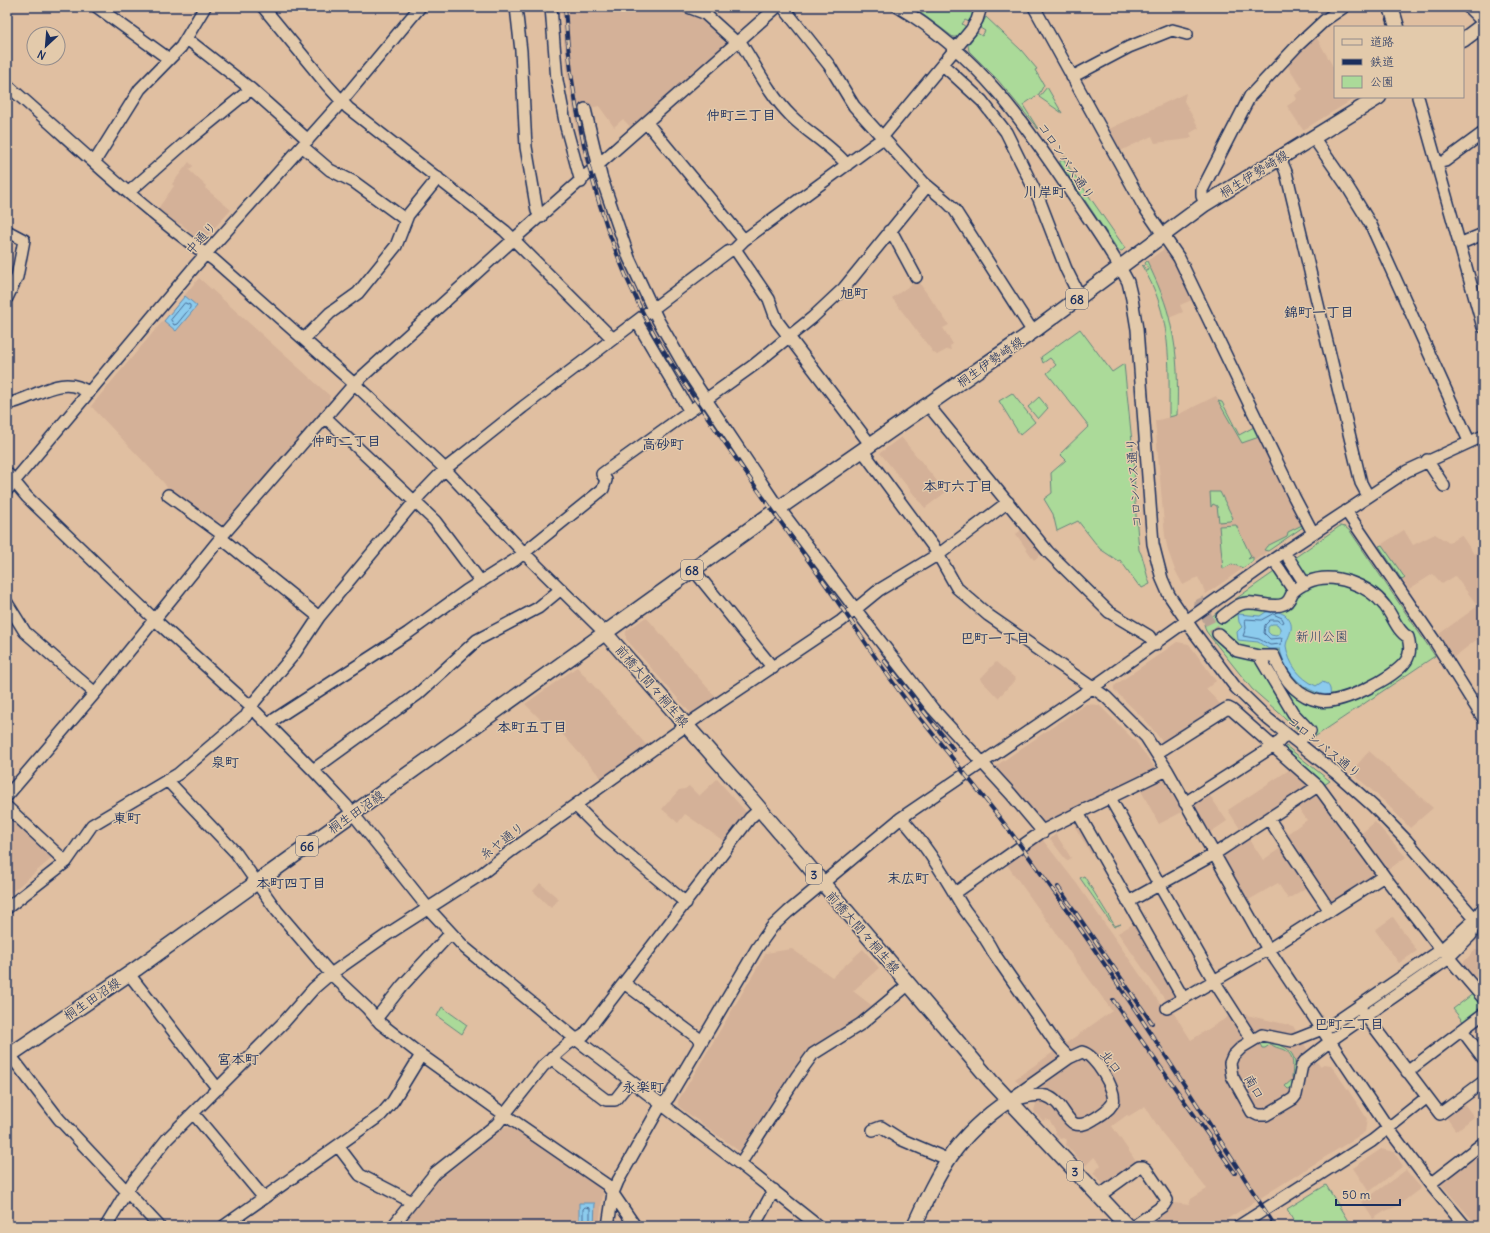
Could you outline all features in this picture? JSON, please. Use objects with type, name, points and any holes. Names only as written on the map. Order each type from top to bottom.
[{"type":"main road","points":[[1391,7],[1397,26]]},
{"type":"main road","points":[[1464,39],[1483,25]]},
{"type":"main road","name":"桐生伊勢崎線","points":[[605,633],[779,508],[1033,332],[1205,204],[1377,98]]},
{"type":"main road","name":"前橋大間々桐生線","points":[[605,633],[760,809],[1008,1101],[1127,1226]]},
{"type":"main road","name":"桐生田沼線","points":[[8,1054],[129,974],[605,633]]},
{"type":"main road","points":[[914,1226],[947,1159],[964,1138],[986,1117],[1008,1101]]},
{"type":"street","points":[[97,7],[169,58]]},
{"type":"street","points":[[94,161],[140,88],[187,39],[205,7]]},
{"type":"street","points":[[263,7],[341,101],[514,239],[613,339]]},
{"type":"street","name":"中通り","points":[[10,486],[206,254],[305,143],[420,7]]},
{"type":"street","points":[[516,7],[521,51],[526,147],[537,211],[540,216]]},
{"type":"street","points":[[551,7],[558,80],[566,128],[581,182]]},
{"type":"street","points":[[688,7],[696,9],[710,17],[738,41],[765,84],[782,107],[828,146],[847,165]]},
{"type":"street","points":[[7,796],[95,693],[222,537],[354,384],[514,239],[581,182],[777,7]]},
{"type":"street","points":[[783,7],[829,65],[850,101],[927,186],[947,202],[960,217],[993,272],[1033,332]]},
{"type":"street","name":"コロンバス通り","points":[[898,7],[956,49],[982,73],[1012,108],[1050,160],[1120,268],[1130,288],[1137,329],[1153,544],[1162,579],[1169,595],[1236,688],[1286,734],[1336,773],[1373,806],[1410,845],[1483,928]]},
{"type":"street","points":[[7,908],[66,862],[92,825],[178,774],[246,716],[251,707],[294,653],[319,617],[414,502],[445,469],[520,409],[728,252],[735,249],[744,240],[847,165],[883,136],[974,26],[981,7]]},
{"type":"street","points":[[1034,7],[1138,195],[1186,272],[1294,497],[1313,533]]},
{"type":"street","points":[[1205,204],[1202,196],[1202,190],[1246,101],[1296,46],[1325,20],[1344,7]]},
{"type":"street","points":[[1468,7],[1483,22]]},
{"type":"street","points":[[1072,77],[1129,47],[1172,30],[1187,34]]},
{"type":"street","points":[[187,39],[251,89],[330,170],[354,182],[406,220]]},
{"type":"street","points":[[943,64],[986,105],[1006,132],[1039,199],[1066,269],[1080,297]]},
{"type":"street","points":[[7,85],[129,192],[206,254],[354,384],[445,469],[524,553],[605,633]]},
{"type":"street","points":[[129,192],[186,142],[251,89]]},
{"type":"street","points":[[1418,98],[1483,327]]},
{"type":"street","points":[[586,109],[598,166],[629,258],[653,310],[705,399],[779,508],[933,709],[983,762],[1043,832]]},
{"type":"street","points":[[647,123],[744,240]]},
{"type":"street","points":[[1437,164],[1445,161],[1483,132]]},
{"type":"street","points":[[1313,137],[1358,202],[1373,230],[1469,442]]},
{"type":"street","points":[[1280,158],[1289,186],[1361,483],[1368,496]]},
{"type":"street","points":[[304,339],[330,313],[358,294],[396,246],[405,226],[406,220],[416,204],[438,178]]},
{"type":"street","points":[[269,725],[275,719],[408,633],[524,553],[603,489],[606,480],[602,474],[789,338],[844,288],[889,230],[927,186]]},
{"type":"street","points":[[889,230],[894,236],[916,277]]},
{"type":"street","points":[[7,231],[24,240],[17,277],[7,298]]},
{"type":"street","points":[[1460,244],[1483,234]]},
{"type":"street","points":[[735,249],[769,299],[777,322],[866,447],[938,554],[957,588],[974,603],[1106,697],[1138,728],[1157,753],[1213,855],[1268,950],[1388,1128],[1430,1184],[1466,1226]]},
{"type":"street","points":[[637,322],[689,410]]},
{"type":"street","points":[[7,404],[63,384],[78,385],[89,393]]},
{"type":"street","points":[[928,405],[1045,548],[1109,612],[1149,636],[1155,645]]},
{"type":"street","points":[[325,418],[441,528],[481,582]]},
{"type":"street","points":[[608,1226],[613,1193],[622,1174],[662,1105],[769,932],[782,917],[901,818],[1155,645],[1260,568],[1407,471],[1426,460],[1483,436]]},
{"type":"street","points":[[1426,460],[1444,486]]},
{"type":"street","points":[[7,473],[10,486],[27,497],[154,619],[251,707],[313,770],[354,814],[450,934],[476,958],[577,1040],[774,1190],[818,1226]]},
{"type":"street","points":[[168,495],[222,537],[319,617]]},
{"type":"street","name":"糸ヤ通り","points":[[106,1226],[127,1191],[161,1147],[284,1022],[314,988],[331,973],[388,934],[480,875],[575,805],[856,610],[880,590],[938,554],[1008,502]]},
{"type":"street","points":[[1346,511],[1440,649],[1483,718]]},
{"type":"street","points":[[1289,559],[1305,584]]},
{"type":"street","points":[[1278,567],[1294,591]]},
{"type":"street","points":[[693,569],[773,668]]},
{"type":"street","points":[[1218,634],[1237,652],[1259,656],[1274,656],[1282,675],[1290,684],[1304,694],[1322,702],[1338,700],[1366,690],[1399,668],[1407,660],[1411,646],[1408,637],[1402,633],[1385,606],[1372,593],[1351,583],[1331,578],[1316,580],[1305,584],[1294,591],[1289,600],[1284,604],[1240,604],[1222,617]]},
{"type":"street","points":[[313,770],[418,694],[477,640],[538,608],[561,589]]},
{"type":"street","points":[[7,603],[25,632],[95,693]]},
{"type":"street","points":[[1259,656],[1293,713],[1310,731],[1303,737]]},
{"type":"street","points":[[1157,753],[1228,708],[1274,746],[1318,786],[1384,876],[1445,954],[1483,998]]},
{"type":"street","points":[[1185,803],[1274,746],[1286,734]]},
{"type":"street","points":[[956,892],[1043,832],[1078,813],[1167,770]]},
{"type":"street","points":[[167,780],[236,853],[277,911],[331,973],[367,1008],[376,1019],[421,1055],[603,1182],[613,1193],[635,1226]]},
{"type":"street","points":[[1128,902],[1213,855],[1318,786]]},
{"type":"street","points":[[1110,798],[1214,981],[1252,1040]]},
{"type":"street","points":[[575,805],[597,828],[686,903]]},
{"type":"street","points":[[7,807],[66,862]]},
{"type":"street","points":[[393,1226],[435,1173],[492,1129],[505,1115],[538,1070],[568,1044],[584,1035],[750,818],[760,809]]},
{"type":"street","points":[[1078,813],[1183,998]]},
{"type":"street","points":[[901,818],[919,839],[956,892],[964,908],[988,941],[993,952],[1057,1045],[1069,1058]]},
{"type":"street","points":[[1269,819],[1330,911]]},
{"type":"street","points":[[1167,1008],[1268,950],[1384,876]]},
{"type":"street","points":[[1330,1042],[1366,1016],[1445,954],[1483,908]]},
{"type":"street","points":[[376,1019],[402,986],[450,934]]},
{"type":"street","name":"南口","points":[[1330,1042],[1302,1065],[1296,1095],[1292,1099],[1270,1113],[1261,1115],[1254,1113],[1249,1109],[1230,1071],[1230,1063],[1233,1056],[1252,1040],[1265,1035],[1292,1042],[1321,1030],[1445,954]]},
{"type":"street","points":[[129,974],[218,1089]]},
{"type":"street","points":[[624,983],[702,1041]]},
{"type":"street","points":[[740,1164],[813,1054],[861,1024],[909,984]]},
{"type":"street","points":[[1359,1007],[1426,1098],[1440,1114],[1483,1082]]},
{"type":"street","points":[[1407,1072],[1483,1014]]},
{"type":"street","points":[[1462,1030],[1483,1058]]},
{"type":"street","name":"北口","points":[[1080,1052],[1089,1055],[1111,1085],[1114,1093],[1114,1101],[1105,1112],[1085,1125],[1080,1126],[1072,1123],[1058,1104],[1048,1097],[1038,1095],[1008,1101],[1069,1058],[1080,1052]]},
{"type":"street","points":[[8,1054],[59,1119],[160,1226]]},
{"type":"street","points":[[224,1226],[386,1111],[421,1055]]},
{"type":"street","points":[[552,1057],[557,1063],[606,1100],[615,1100],[630,1080]]},
{"type":"street","points":[[1239,1226],[1372,1141],[1426,1098]]},
{"type":"street","points":[[193,1114],[264,1198]]},
{"type":"street","points":[[873,1130],[881,1127],[900,1139],[947,1159]]},
{"type":"street","points":[[1430,1184],[1483,1143]]},
{"type":"street","points":[[338,1146],[360,1175],[412,1202]]},
{"type":"street","points":[[1099,1196],[1139,1167],[1146,1169],[1167,1200],[1164,1205],[1134,1226]]},
{"type":"street","points":[[754,1226],[774,1190]]},
{"type":"shaded area","points":[[561,7],[678,7],[693,10],[730,42],[632,129],[623,119],[614,127],[599,106],[582,110],[593,161],[588,166],[584,161],[577,132],[567,76]]},
{"type":"shaded area","points":[[1314,33],[1334,68],[1334,98],[1355,98],[1303,130],[1287,106],[1297,99],[1295,95],[1303,89],[1285,62]]},
{"type":"shaded area","points":[[1186,93],[1184,101],[1199,128],[1190,133],[1192,137],[1189,139],[1155,143],[1152,136],[1118,152],[1107,130]]},
{"type":"shaded area","points":[[189,162],[193,166],[189,170],[206,186],[205,188],[231,210],[204,239],[198,239],[181,224],[173,223],[157,210],[174,186],[172,184]]},
{"type":"shaded area","points":[[1167,247],[1194,299],[1180,305],[1183,312],[1169,318],[1157,282],[1147,261]]},
{"type":"shaded area","points":[[199,278],[330,396],[329,399],[331,401],[225,526],[218,521],[215,525],[170,492],[164,483],[91,406]]},
{"type":"shaded area","points":[[918,281],[949,325],[943,328],[953,344],[950,346],[951,350],[948,349],[937,355],[933,352],[892,298]]},
{"type":"shaded area","points":[[1216,396],[1218,401],[1222,402],[1239,435],[1254,427],[1303,527],[1206,594],[1198,577],[1183,585],[1175,570],[1168,551],[1165,536],[1155,421],[1177,415]]},
{"type":"shaded area","points":[[901,437],[946,492],[925,508],[880,453]]},
{"type":"shaded area","points":[[1025,527],[1042,553],[1034,560],[1016,534]]},
{"type":"shaded area","points":[[1404,530],[1413,545],[1435,534],[1449,543],[1461,535],[1474,554],[1483,548],[1483,635],[1454,657],[1439,634],[1478,606],[1455,576],[1442,584],[1433,574],[1409,589],[1379,546]]},
{"type":"shaded area","points":[[646,617],[719,701],[694,717],[626,639],[626,631]]},
{"type":"shaded area","points":[[1177,642],[1189,644],[1216,681],[1206,689],[1222,706],[1165,745],[1147,722],[1114,690],[1114,686]]},
{"type":"shaded area","points":[[996,662],[1016,679],[998,698],[980,679]]},
{"type":"shaded area","points":[[577,667],[649,748],[604,781],[549,719],[544,723],[525,704]]},
{"type":"shaded area","points":[[1086,704],[1099,705],[1135,741],[1157,770],[1045,825],[1042,824],[993,768]]},
{"type":"shaded area","points":[[1369,751],[1433,808],[1410,828],[1384,801],[1351,772]]},
{"type":"shaded area","points":[[1292,768],[1311,787],[1242,832],[1228,810]]},
{"type":"shaded area","points":[[1160,777],[1164,779],[1182,812],[1159,824],[1139,787]]},
{"type":"shaded area","points":[[717,779],[746,812],[743,819],[725,842],[685,814],[678,823],[662,809],[679,790],[685,789],[689,786],[699,796]]},
{"type":"shaded area","points":[[1208,793],[1227,821],[1209,833],[1194,806],[1195,801]]},
{"type":"shaded area","points":[[1316,793],[1320,794],[1377,872],[1376,877],[1331,904],[1284,836],[1307,820],[1297,806]]},
{"type":"shaded area","points":[[7,815],[51,856],[51,859],[7,896]]},
{"type":"shaded area","points":[[1375,822],[1406,857],[1385,872],[1358,836]]},
{"type":"shaded area","points":[[1078,824],[1095,852],[1091,854],[1075,827]]},
{"type":"shaded area","points":[[1056,834],[1071,858],[1067,861],[1050,839]]},
{"type":"shaded area","points":[[1248,837],[1263,860],[1282,847],[1307,887],[1288,899],[1278,883],[1247,901],[1222,858],[1224,852]]},
{"type":"shaded area","points":[[1042,839],[1077,884],[1166,1012],[1171,1009],[1191,1040],[1231,1015],[1238,1013],[1293,1026],[1309,1052],[1320,1066],[1324,1064],[1331,1065],[1359,1106],[1367,1119],[1365,1132],[1216,1226],[1142,1226],[1174,1203],[1189,1205],[1191,1199],[1207,1189],[1162,1133],[1145,1106],[1129,1116],[1127,1115],[1112,1126],[1137,1163],[1105,1186],[1093,1173],[1101,1165],[1094,1157],[1085,1166],[1066,1145],[1067,1140],[1064,1138],[1060,1139],[1055,1134],[1056,1131],[1050,1121],[1046,1119],[1043,1121],[1035,1113],[1034,1110],[1036,1104],[1015,1079],[1112,1011],[1005,862]]},
{"type":"shaded area","points":[[540,883],[559,899],[551,908],[533,891]]},
{"type":"shaded area","points":[[1393,917],[1417,951],[1399,963],[1375,930]]},
{"type":"shaded area","points":[[1135,923],[1176,994],[1166,1001],[1118,933]]},
{"type":"shaded area","points":[[792,949],[832,977],[863,949],[879,968],[853,991],[875,1008],[818,1046],[743,1154],[678,1106],[678,1101],[766,953]]},
{"type":"shaded area","points":[[1475,950],[1483,950],[1483,985],[1479,988],[1460,966]]},
{"type":"shaded area","points":[[1463,1102],[1474,1117],[1456,1131],[1446,1117],[1447,1114]]},
{"type":"shaded area","points":[[505,1127],[513,1128],[601,1188],[603,1193],[599,1226],[400,1226],[440,1179]]},
{"type":"shaded area","points":[[1381,1149],[1394,1152],[1403,1166],[1369,1192],[1353,1168]]},
{"type":"shaded area","points":[[1483,1149],[1483,1226],[1478,1226],[1439,1182]]},
{"type":"shaded area","points":[[1406,1170],[1421,1188],[1396,1207],[1385,1211],[1373,1219],[1362,1202]]},
{"type":"green space","points":[[913,7],[964,7],[965,11],[970,12],[972,8],[975,8],[969,22],[965,20],[962,24],[966,27],[958,37],[953,37]]},
{"type":"green space","points":[[986,17],[1021,50],[1037,69],[1035,70],[1044,85],[1039,94],[1023,105],[1038,129],[997,79],[969,51],[968,45],[977,33],[982,36],[985,31],[980,28]]},
{"type":"green space","points":[[1047,87],[1062,113],[1039,97]]},
{"type":"green space","points":[[1066,156],[1064,160],[1125,248],[1122,251],[1118,250],[1060,163],[1060,161]]},
{"type":"green space","points":[[1147,261],[1167,310],[1175,348],[1177,415],[1169,417],[1167,339],[1159,302],[1152,284],[1142,266],[1143,265],[1147,271],[1149,270],[1145,263]]},
{"type":"green space","points":[[1080,329],[1112,372],[1124,364],[1135,471],[1134,492],[1139,550],[1150,584],[1142,588],[1120,560],[1118,561],[1100,549],[1078,521],[1057,531],[1053,514],[1044,499],[1052,493],[1051,473],[1066,460],[1060,454],[1089,426],[1047,373],[1056,365],[1050,358],[1043,363],[1041,357]]},
{"type":"green space","points":[[1012,393],[1035,422],[1020,435],[999,401]]},
{"type":"green space","points":[[1039,397],[1048,408],[1038,419],[1028,407]]},
{"type":"green space","points":[[1218,401],[1222,402],[1239,435],[1254,427],[1259,437],[1242,443]]},
{"type":"green space","points":[[1210,492],[1220,492],[1233,518],[1230,521],[1219,522],[1217,506],[1213,504],[1211,507]]},
{"type":"green space","points":[[1236,525],[1251,556],[1248,559],[1253,557],[1253,561],[1243,568],[1232,564],[1223,569],[1219,526]]},
{"type":"green space","points":[[1302,525],[1303,527],[1268,551],[1264,550],[1267,546],[1287,536],[1288,532]]},
{"type":"green space","name":"新川公園","points":[[1340,526],[1345,527],[1350,531],[1435,656],[1310,740],[1252,689],[1206,631],[1204,624],[1217,612]]},
{"type":"green space","points":[[1382,545],[1405,578],[1402,580],[1379,546]]},
{"type":"green space","points":[[1286,746],[1330,781],[1324,785],[1283,750]]},
{"type":"green space","points":[[1084,876],[1115,926],[1121,924],[1114,927],[1080,878]]},
{"type":"green space","points":[[1474,993],[1483,1004],[1483,1010],[1465,1024],[1453,1009]]},
{"type":"green space","points":[[442,1007],[467,1025],[462,1034],[437,1016]]},
{"type":"green space","points":[[1263,1042],[1283,1046],[1292,1054],[1295,1065],[1295,1073],[1292,1088],[1288,1089],[1285,1086],[1293,1079],[1290,1054],[1287,1051],[1271,1044],[1265,1048],[1262,1048],[1260,1044]]},
{"type":"green space","points":[[1326,1185],[1351,1226],[1297,1226],[1287,1209]]},
{"type":"water","points":[[185,296],[197,306],[176,331],[164,321]]},
{"type":"water","points":[[1277,610],[1289,619],[1291,623],[1291,631],[1286,646],[1287,653],[1292,664],[1300,675],[1310,683],[1316,686],[1322,682],[1327,684],[1330,689],[1330,696],[1312,690],[1297,680],[1286,666],[1280,649],[1269,649],[1258,642],[1238,640],[1237,632],[1242,627],[1239,622],[1238,614],[1260,616],[1266,612]],"holes":[[[1272,624],[1277,624],[1280,628],[1280,633],[1276,636],[1271,635],[1268,632],[1268,627]]]},
{"type":"water","points":[[579,1203],[595,1203],[594,1226],[579,1226]]},
{"type":"tunnel","points":[[1198,599],[1211,625],[1218,634]]},
{"type":"railway","points":[[565,7],[573,85],[588,163],[611,238],[625,275],[656,338],[680,377],[761,495],[828,588],[889,677],[1001,819],[1083,933],[1116,981],[1275,1226]]},
{"type":"railway","points":[[884,660],[954,750]]},
{"type":"railway","points":[[1058,887],[1152,1023]]},
{"type":"railway","points":[[1113,1000],[1235,1173]]},
{"type":"district","name":"仲町三丁目","points":[[741,115]]},
{"type":"district","name":"川岸町","points":[[1045,192]]},
{"type":"district","name":"旭町","points":[[854,293]]},
{"type":"district","name":"錦町一丁目","points":[[1319,312]]},
{"type":"district","name":"仲町二丁目","points":[[346,441]]},
{"type":"district","name":"高砂町","points":[[663,444]]},
{"type":"district","name":"本町六丁目","points":[[958,486]]},
{"type":"district","name":"巴町一丁目","points":[[995,638]]},
{"type":"district","name":"本町五丁目","points":[[532,727]]},
{"type":"district","name":"泉町","points":[[225,762]]},
{"type":"district","name":"東町","points":[[127,818]]},
{"type":"district","name":"末広町","points":[[908,878]]},
{"type":"district","name":"本町四丁目","points":[[291,883]]},
{"type":"district","name":"巴町二丁目","points":[[1349,1024]]},
{"type":"district","name":"宮本町","points":[[238,1059]]},
{"type":"district","name":"永楽町","points":[[643,1087]]}]
